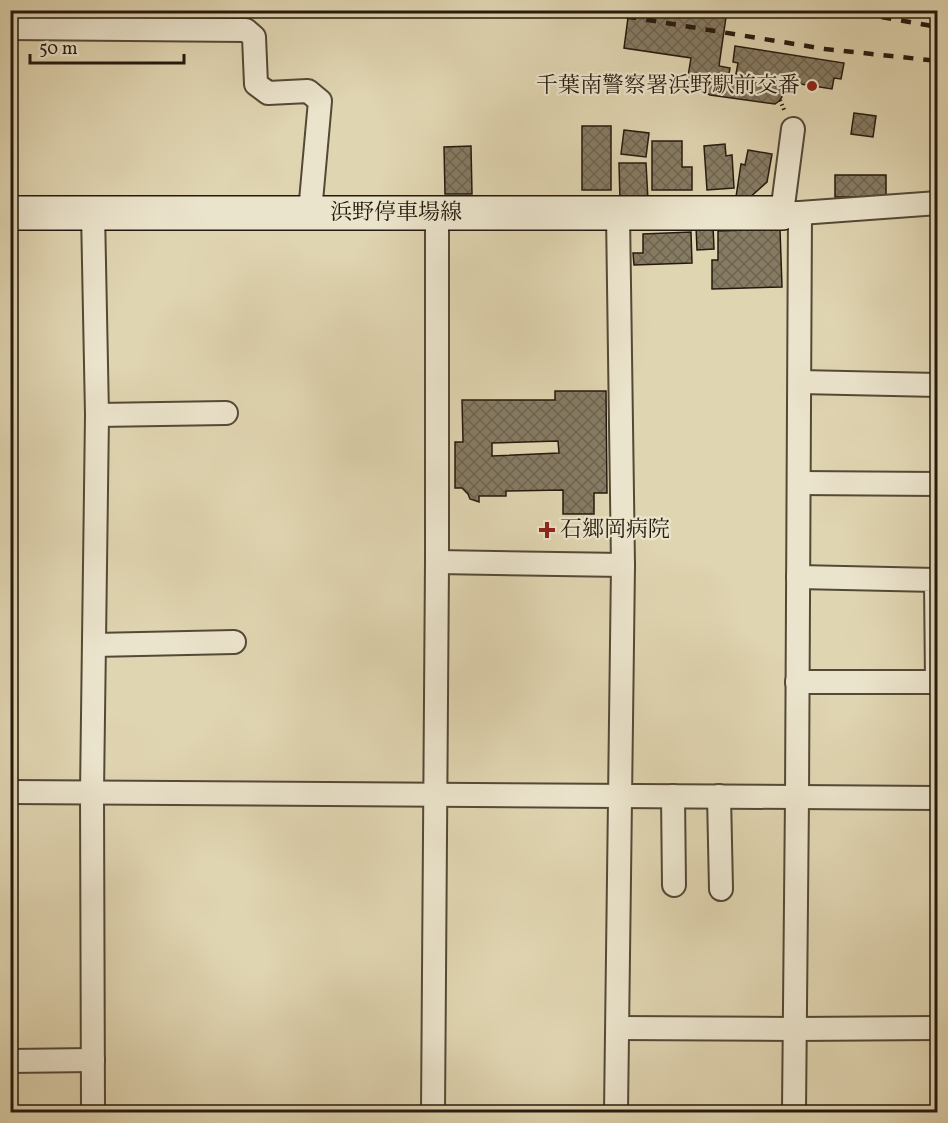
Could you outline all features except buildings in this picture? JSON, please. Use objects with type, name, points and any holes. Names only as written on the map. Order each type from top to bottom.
[{"type":"main road","name":"浜野停車場線","points":[[10,213],[791,213]]},
{"type":"street","points":[[10,28],[246,30],[254,37],[256,84],[268,93],[308,91],[320,101],[310,212]]},
{"type":"street","points":[[793,129],[791,213],[800,382],[794,1113]]},
{"type":"street","points":[[791,213],[938,203]]},
{"type":"street","points":[[93,212],[97,415],[92,792],[93,1113]]},
{"type":"street","points":[[433,1113],[437,214]]},
{"type":"street","points":[[616,1113],[624,565],[618,214]]},
{"type":"street","points":[[800,382],[938,385]]},
{"type":"street","points":[[97,415],[226,413]]},
{"type":"street","points":[[799,483],[938,484]]},
{"type":"street","points":[[437,562],[624,565]]},
{"type":"street","points":[[797,682],[937,682],[936,580],[798,577]]},
{"type":"street","points":[[94,645],[234,642]]},
{"type":"street","points":[[10,792],[938,798]]},
{"type":"street","points":[[673,796],[674,885]]},
{"type":"street","points":[[719,796],[721,889]]},
{"type":"street","points":[[618,1028],[938,1028]]},
{"type":"street","points":[[10,1061],[93,1060]]},
{"type":"railway","points":[[587,10],[825,49],[938,61]]},
{"type":"railway","points":[[842,10],[938,27]]},
{"type":"place","name":"千葉南警察署浜野駅前交番","points":[[812,86]]},
{"type":"place","name":"石郷岡病院","points":[[547,530]]}]
